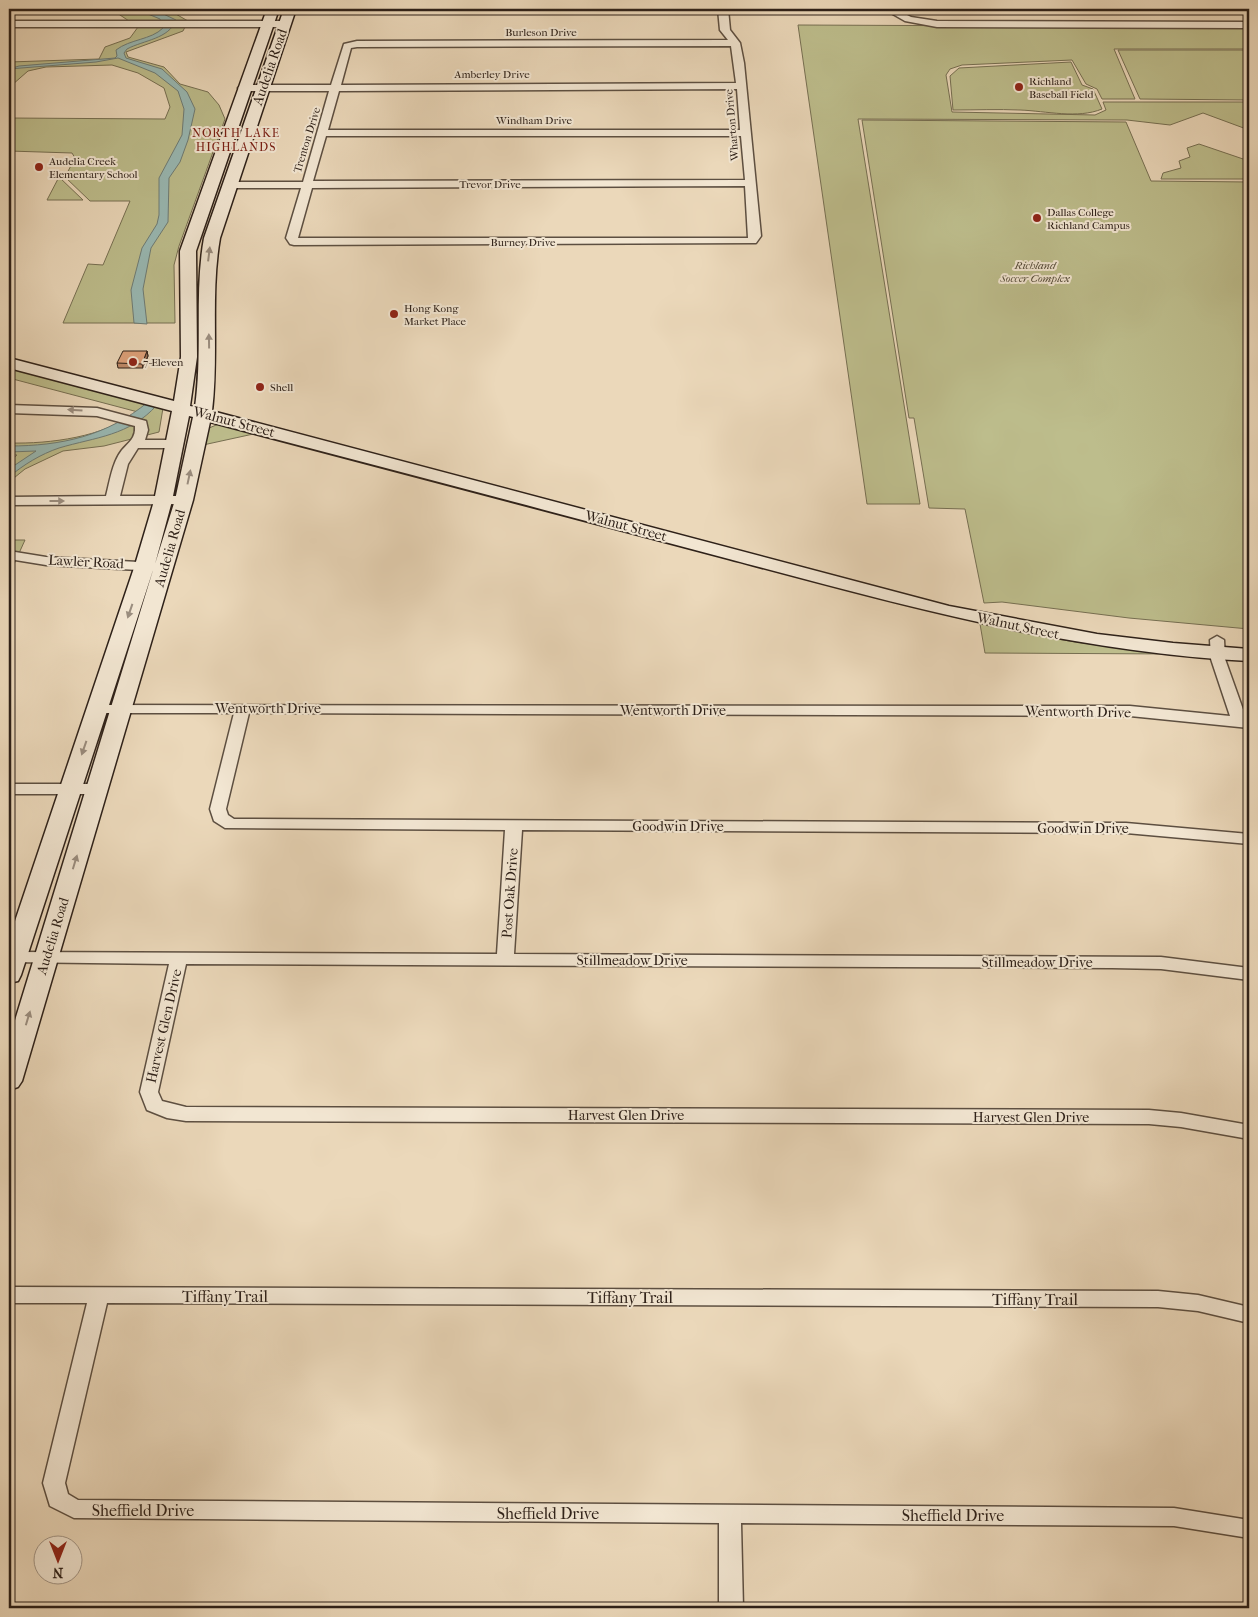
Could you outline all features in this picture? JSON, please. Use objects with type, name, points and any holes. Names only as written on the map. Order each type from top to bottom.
[{"type":"main road","name":"Audelia Road","points":[[9,1081],[122,708],[155,566],[163,500],[183,404],[189,358],[188,251],[273,9]]},
{"type":"main road","name":"Audelia Road","points":[[11,966],[97,708],[184,500],[204,409],[209,361],[208,252],[290,9]]},
{"type":"main road","points":[[235,114],[254,114]]},
{"type":"main road","points":[[210,185],[230,185]]},
{"type":"main road","points":[[188,281],[208,280]]},
{"type":"main road","name":"Walnut Street","points":[[9,353],[183,404]]},
{"type":"main road","name":"Walnut Street","points":[[9,363],[204,409],[680,535],[924,593],[1066,623],[1217,647],[1249,655]]},
{"type":"main road","name":"Walnut Street","points":[[680,535],[848,585],[1034,630],[1135,646],[1217,647],[1249,642]]},
{"type":"main road","points":[[848,585],[876,587],[917,596],[924,593]]},
{"type":"street","name":"Wharton Drive","points":[[723,9],[725,30],[735,43],[741,86],[756,236],[752,241]]},
{"type":"street","points":[[888,9],[908,20],[936,24],[1249,25]]},
{"type":"street","points":[[40,24],[47,12]]},
{"type":"street","points":[[9,24],[285,24]]},
{"type":"street","name":"Burleson Drive","points":[[347,46],[357,44],[735,43]]},
{"type":"street","name":"Trenton Drive","points":[[294,242],[292,238],[347,46]]},
{"type":"street","name":"Amberley Drive","points":[[244,88],[741,86]]},
{"type":"street","name":"Windham Drive","points":[[323,133],[745,132]]},
{"type":"street","name":"Trevor Drive","points":[[230,185],[751,183]]},
{"type":"street","name":"Burney Drive","points":[[294,242],[752,241]]},
{"type":"street","points":[[9,409],[87,411],[141,424],[143,432],[137,444],[126,454],[109,501]]},
{"type":"street","points":[[137,444],[175,444]]},
{"type":"street","points":[[9,501],[184,500]]},
{"type":"street","name":"Lawler Road","points":[[9,555],[46,561],[155,566]]},
{"type":"street","points":[[1217,647],[1244,723]]},
{"type":"street","name":"Wentworth Drive","points":[[97,708],[1130,711],[1244,723]]},
{"type":"street","name":"Goodwin Drive","points":[[243,708],[218,810],[220,818],[231,824],[1126,828],[1249,839]]},
{"type":"street","points":[[9,789],[98,788]]},
{"type":"street","name":"Post Oak Drive","points":[[505,960],[514,826]]},
{"type":"street","name":"Stillmeadow Drive","points":[[11,966],[46,958],[1112,962],[1161,963],[1249,974]]},
{"type":"street","name":"Harvest Glen Drive","points":[[179,958],[149,1092],[154,1105],[167,1111],[196,1114],[1149,1117],[1181,1120],[1249,1132]]},
{"type":"street","name":"Tiffany Trail","points":[[9,1295],[1158,1299],[1198,1303],[1249,1315]]},
{"type":"street","name":"Sheffield Drive","points":[[99,1295],[54,1483],[58,1499],[74,1509],[1174,1517],[1249,1529]]},
{"type":"street","points":[[730,1514],[731,1608]]},
{"type":"green space","points":[[111,9],[167,9],[188,21],[183,31],[126,52],[128,57],[164,67],[180,84],[208,92],[219,105],[225,119],[179,246],[174,265],[175,323],[63,323],[88,264],[103,265],[130,201],[90,201],[65,177],[75,158],[72,153],[9,151],[9,118],[165,119],[170,107],[164,88],[138,73],[112,65],[46,67],[28,71],[12,85],[9,85],[9,62],[99,59],[105,47],[130,38],[138,27]]},
{"type":"green space","points":[[798,25],[1249,27],[1249,49],[1114,49],[1135,99],[1102,99],[1097,89],[1086,84],[1072,60],[962,65],[950,69],[946,75],[952,112],[1095,115],[1106,110],[1103,102],[1249,102],[1249,130],[1203,113],[1170,125],[1127,120],[858,119],[920,504],[867,504]]},
{"type":"green space","points":[[1118,50],[1249,50],[1249,100],[1140,99]]},
{"type":"green space","name":"Richland Baseball Field","points":[[1071,62],[1082,85],[1093,89],[1102,109],[1083,114],[1012,110],[953,110],[950,76],[959,68]]},
{"type":"green space","name":"Richland Soccer Complex","points":[[862,120],[1126,122],[1151,181],[1249,182],[1249,629],[1129,618],[1002,602],[984,603],[965,509],[929,508],[914,418],[909,418]]},
{"type":"green space","points":[[1199,144],[1249,161],[1249,179],[1161,179],[1163,173],[1181,168],[1179,161],[1190,157],[1187,148]]},
{"type":"green space","points":[[59,177],[83,200],[47,200]]},
{"type":"green space","points":[[9,366],[163,408],[159,432],[104,446],[63,451],[25,469],[9,482],[9,462],[17,455],[9,455],[9,443],[59,440],[93,433],[124,421],[138,412],[9,378]]},
{"type":"green space","points":[[221,423],[258,433],[203,445],[209,428]]},
{"type":"green space","points":[[9,540],[25,540],[10,573],[9,573]]},
{"type":"green space","points":[[980,624],[1076,642],[1172,654],[985,653]]},
{"type":"water","points":[[136,9],[153,9],[176,20],[173,26],[162,35],[127,49],[124,53],[126,58],[162,69],[187,92],[195,109],[188,140],[180,162],[169,178],[168,222],[151,248],[143,289],[147,324],[134,323],[131,290],[142,248],[157,224],[159,215],[159,178],[182,135],[184,109],[178,91],[155,73],[118,58],[96,62],[9,69],[19,66],[115,58],[117,56],[116,50],[122,46],[153,35],[163,28],[160,19]]},
{"type":"water","points":[[148,402],[157,405],[135,423],[99,438],[52,450],[32,460],[9,477],[9,469],[36,451],[9,452],[9,446],[47,444],[83,437],[116,423]]},
{"type":"building","points":[[123,351],[147,351],[142,364],[117,363]]},
{"type":"place","name":"Richland Baseball Field","points":[[1019,87]]},
{"type":"place","name":"Audelia Creek Elementary School","points":[[39,167]]},
{"type":"place","name":"Dallas College Richland Campus","points":[[1037,218]]},
{"type":"place","name":"Hong Kong Market Place","points":[[394,314]]},
{"type":"place","name":"7-Eleven","points":[[133,362]]},
{"type":"place","name":"Shell","points":[[260,387]]},
{"type":"district","name":"NORTH LAKE HIGHLANDS","points":[[236,140]]}]
